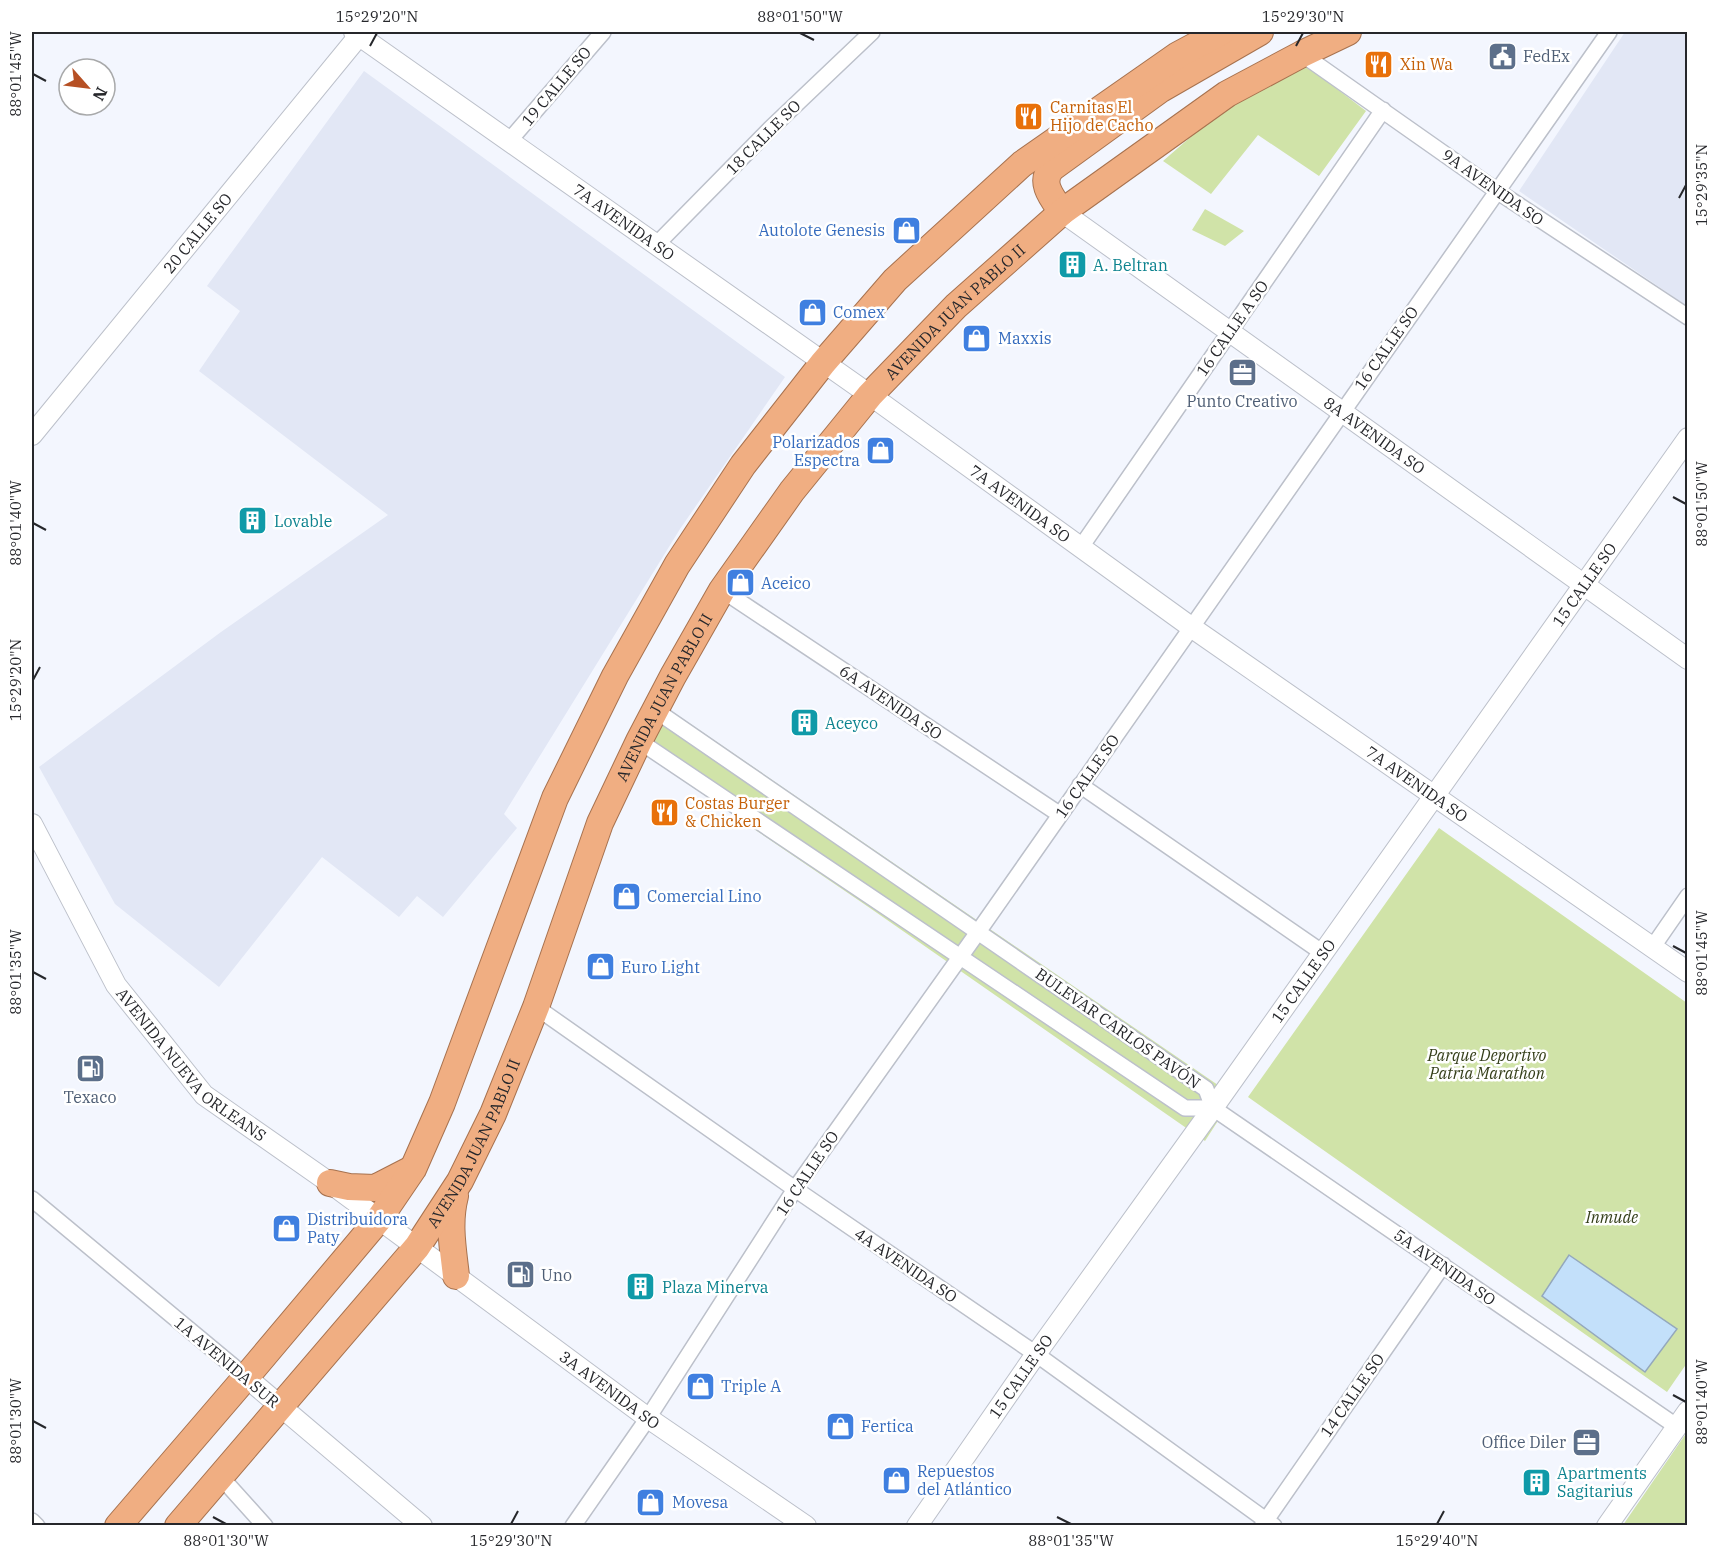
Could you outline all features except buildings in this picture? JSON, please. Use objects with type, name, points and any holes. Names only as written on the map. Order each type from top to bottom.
[{"type":"highway","points":[[118,1526],[378,1219],[412,1169],[442,1104],[555,798],[615,676],[677,565],[743,465],[823,363],[895,280],[1022,164],[1178,55],[1221,32]]},
{"type":"highway","points":[[1062,212],[1049,194],[1046,181],[1047,173],[1052,168],[1161,89],[1260,32]]},
{"type":"highway","name":"AVENIDA JUAN PABLO II","points":[[178,1526],[417,1247],[460,1181],[493,1114],[536,1007],[600,823],[639,741],[722,590],[792,491],[870,395],[956,306],[1062,212],[1227,94],[1348,32]]},
{"type":"highway","points":[[330,1183],[375,1188],[412,1169]]},
{"type":"highway","points":[[456,1276],[450,1231],[453,1206],[460,1181]]},
{"type":"street","name":"19 CALLE SO","points":[[509,141],[603,32]]},
{"type":"street","name":"18 CALLE SO","points":[[656,245],[770,129],[872,32]]},
{"type":"street","name":"16 CALLE SO","points":[[573,1526],[648,1418],[795,1189],[1609,32]]},
{"type":"street","name":"7A AVENIDA SO","points":[[358,33],[870,395],[1191,627],[1688,972]]},
{"type":"street","name":"20 CALLE SO","points":[[32,435],[358,33]]},
{"type":"street","name":"9A AVENIDA SO","points":[[1302,54],[1497,191],[1688,318]]},
{"type":"street","name":"16 CALLE A SO","points":[[1081,547],[1383,110]]},
{"type":"street","name":"8A AVENIDA SO","points":[[1062,212],[1688,659]]},
{"type":"street","name":"15 CALLE SO","points":[[917,1526],[1036,1354],[1688,438]]},
{"type":"street","name":"6A AVENIDA SO","points":[[722,590],[1059,814]]},
{"type":"street","name":"BULEVAR CARLOS PAVÓN","points":[[639,741],[1185,1108],[1213,1108],[1206,1089],[655,710]]},
{"type":"street","points":[[1080,785],[1323,953]]},
{"type":"street","name":"AVENIDA NUEVA ORLEANS","points":[[32,824],[116,985],[204,1095],[417,1247]]},
{"type":"street","points":[[1652,948],[1688,896]]},
{"type":"street","name":"4A AVENIDA SO","points":[[536,1007],[795,1189],[1036,1354],[1267,1524]]},
{"type":"street","name":"5A AVENIDA SO","points":[[1213,1108],[1443,1265],[1682,1418]]},
{"type":"street","name":"1A AVENIDA SUR","points":[[32,1199],[422,1526]]},
{"type":"street","name":"3A AVENIDA SO","points":[[417,1247],[648,1418],[806,1526]]},
{"type":"street","name":"14 CALLE SO","points":[[1267,1524],[1443,1265]]},
{"type":"street","points":[[1607,1526],[1682,1418]]},
{"type":"street","points":[[220,1476],[265,1526]]},
{"type":"street","points":[[32,1521],[37,1526]]},
{"type":"shaded area","points":[[1625,32],[1687,32],[1687,306],[1519,191]]},
{"type":"shaded area","points":[[364,71],[785,377],[680,529],[504,814],[517,828],[443,917],[417,896],[399,917],[322,857],[219,987],[115,904],[39,767],[221,632],[388,515],[199,371],[240,311],[207,286]]},
{"type":"green space","points":[[1303,63],[1366,111],[1319,176],[1258,135],[1211,194],[1163,161],[1224,108]]},
{"type":"green space","points":[[1205,209],[1244,231],[1225,246],[1192,230]]},
{"type":"green space","points":[[657,701],[1234,1096],[1205,1141],[638,750]]},
{"type":"green space","name":"Parque Deportivo Patria Marathon","points":[[1439,828],[1687,1003],[1687,1363],[1667,1392],[1248,1097]]},
{"type":"green space","points":[[1687,1432],[1687,1525],[1623,1525]]},
{"type":"water","points":[[1569,1255],[1677,1329],[1645,1372],[1542,1296]]},
{"type":"place","name":"FedEx","points":[[1502,56]]},
{"type":"place","name":"Xin Wa","points":[[1379,64]]},
{"type":"place","name":"Carnitas El Hijo de Cacho","points":[[1029,116]]},
{"type":"place","name":"Autolote Genesis","points":[[906,230]]},
{"type":"place","name":"A. Beltran","points":[[1072,265]]},
{"type":"place","name":"Comex","points":[[812,312]]},
{"type":"place","name":"Maxxis","points":[[977,338]]},
{"type":"place","name":"Punto Creativo","points":[[1242,373]]},
{"type":"place","name":"Polarizados Espectra","points":[[881,451]]},
{"type":"place","name":"Lovable","points":[[253,521]]},
{"type":"place","name":"Aceico","points":[[740,583]]},
{"type":"place","name":"Aceyco","points":[[804,723]]},
{"type":"place","name":"Costas Burger & Chicken","points":[[664,812]]},
{"type":"place","name":"Comercial Lino","points":[[626,896]]},
{"type":"place","name":"Euro Light","points":[[600,967]]},
{"type":"place","name":"Texaco","points":[[90,1069]]},
{"type":"place","name":"Distribuidora Paty","points":[[286,1228]]},
{"type":"place","name":"Uno","points":[[520,1275]]},
{"type":"place","name":"Plaza Minerva","points":[[641,1287]]},
{"type":"place","name":"Triple A","points":[[700,1386]]},
{"type":"place","name":"Fertica","points":[[840,1426]]},
{"type":"place","name":"Office Diler","points":[[1587,1442]]},
{"type":"place","name":"Repuestos del Atlántico","points":[[896,1480]]},
{"type":"place","name":"Apartments Sagitarius","points":[[1536,1482]]},
{"type":"place","name":"Movesa","points":[[651,1502]]},
{"type":"park label","name":"Inmude","points":[[1612,1217]]}]
